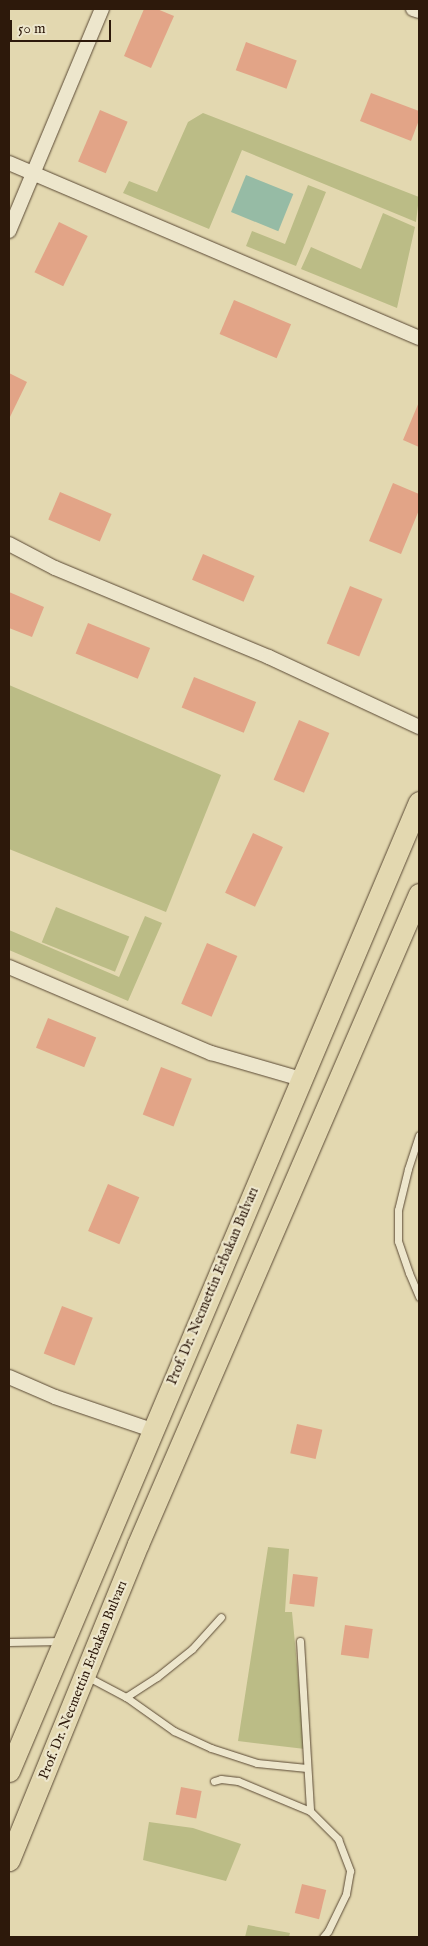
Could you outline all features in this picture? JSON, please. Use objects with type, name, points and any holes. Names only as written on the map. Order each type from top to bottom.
[{"type":"main road","name":"Prof. Dr. Necmettin Erbakan Bulvarı","points":[[9,1771],[419,802]]},
{"type":"main road","name":"Prof. Dr. Necmettin Erbakan Bulvarı","points":[[9,1860],[138,1544],[419,894]]},
{"type":"street","points":[[9,230],[102,9]]},
{"type":"street","points":[[413,9],[419,11]]},
{"type":"street","points":[[9,163],[419,338]]},
{"type":"street","points":[[9,544],[55,568],[269,657],[419,727]]},
{"type":"street","points":[[9,968],[211,1053],[301,1079]]},
{"type":"street","points":[[9,1377],[55,1396],[152,1430]]},
{"type":"lane","points":[[419,1135],[398,1210],[398,1241],[408,1273],[419,1297]]},
{"type":"lane","points":[[126,1697],[157,1678],[192,1649],[221,1618]]},
{"type":"lane","points":[[9,1642],[64,1641]]},
{"type":"lane","points":[[300,1641],[310,1811]]},
{"type":"lane","points":[[85,1675],[126,1697],[174,1730],[211,1748],[257,1763],[307,1768]]},
{"type":"lane","points":[[214,1781],[222,1779],[238,1781],[310,1811],[338,1839],[350,1871],[346,1894],[328,1931],[323,1937]]},
{"type":"shaded area","points":[[203,113],[419,197],[416,222],[242,150],[209,229],[123,193],[129,181],[157,192],[188,122]]},
{"type":"shaded area","points":[[246,175],[293,194],[278,231],[231,212]]},
{"type":"shaded area","points":[[308,185],[326,192],[296,266],[246,246],[252,231],[285,244]]},
{"type":"shaded area","points":[[383,213],[415,227],[397,308],[301,269],[311,247],[361,269]]},
{"type":"shaded area","points":[[9,685],[221,775],[166,912],[9,849]]},
{"type":"shaded area","points":[[56,907],[129,937],[115,972],[42,942]]},
{"type":"shaded area","points":[[145,916],[162,923],[128,1001],[9,950],[9,930],[119,977]]},
{"type":"shaded area","points":[[268,1547],[289,1549],[285,1612],[292,1612],[305,1749],[238,1741]]},
{"type":"shaded area","points":[[149,1822],[193,1828],[241,1844],[226,1881],[143,1860]]},
{"type":"shaded area","points":[[248,1925],[290,1933],[289,1937],[245,1937]]},
{"type":"building","points":[[144,9],[157,9],[174,16],[151,68],[124,56]]},
{"type":"building","points":[[246,42],[297,60],[286,89],[236,70]]},
{"type":"building","points":[[371,93],[419,111],[419,120],[411,141],[360,121]]},
{"type":"building","points":[[100,110],[128,122],[106,173],[78,162]]},
{"type":"building","points":[[59,222],[88,236],[63,286],[34,272]]},
{"type":"building","points":[[234,300],[291,324],[277,358],[220,334]]},
{"type":"building","points":[[9,373],[27,382],[9,419]]},
{"type":"building","points":[[419,402],[419,447],[403,440]]},
{"type":"building","points":[[393,483],[419,494],[419,510],[401,554],[369,541]]},
{"type":"building","points":[[60,492],[112,514],[100,541],[48,520]]},
{"type":"building","points":[[203,554],[255,576],[244,602],[192,580]]},
{"type":"building","points":[[350,586],[382,599],[359,657],[327,643]]},
{"type":"building","points":[[9,592],[44,607],[32,637],[9,628]]},
{"type":"building","points":[[88,623],[150,648],[138,679],[76,654]]},
{"type":"building","points":[[194,677],[256,702],[244,733],[182,708]]},
{"type":"building","points":[[299,720],[329,733],[304,793],[274,780]]},
{"type":"building","points":[[253,833],[283,847],[255,907],[225,893]]},
{"type":"building","points":[[207,943],[237,956],[212,1017],[181,1004]]},
{"type":"building","points":[[48,1018],[96,1037],[84,1067],[36,1048]]},
{"type":"building","points":[[161,1067],[192,1079],[174,1126],[143,1115]]},
{"type":"building","points":[[108,1184],[139,1197],[119,1244],[88,1231]]},
{"type":"building","points":[[62,1306],[93,1318],[75,1365],[44,1354]]},
{"type":"building","points":[[297,1424],[322,1430],[316,1459],[290,1453]]},
{"type":"building","points":[[293,1574],[318,1577],[314,1607],[289,1604]]},
{"type":"building","points":[[345,1625],[373,1629],[369,1659],[341,1655]]},
{"type":"building","points":[[181,1787],[202,1791],[196,1818],[176,1814]]},
{"type":"building","points":[[302,1884],[326,1890],[319,1919],[295,1913]]}]
